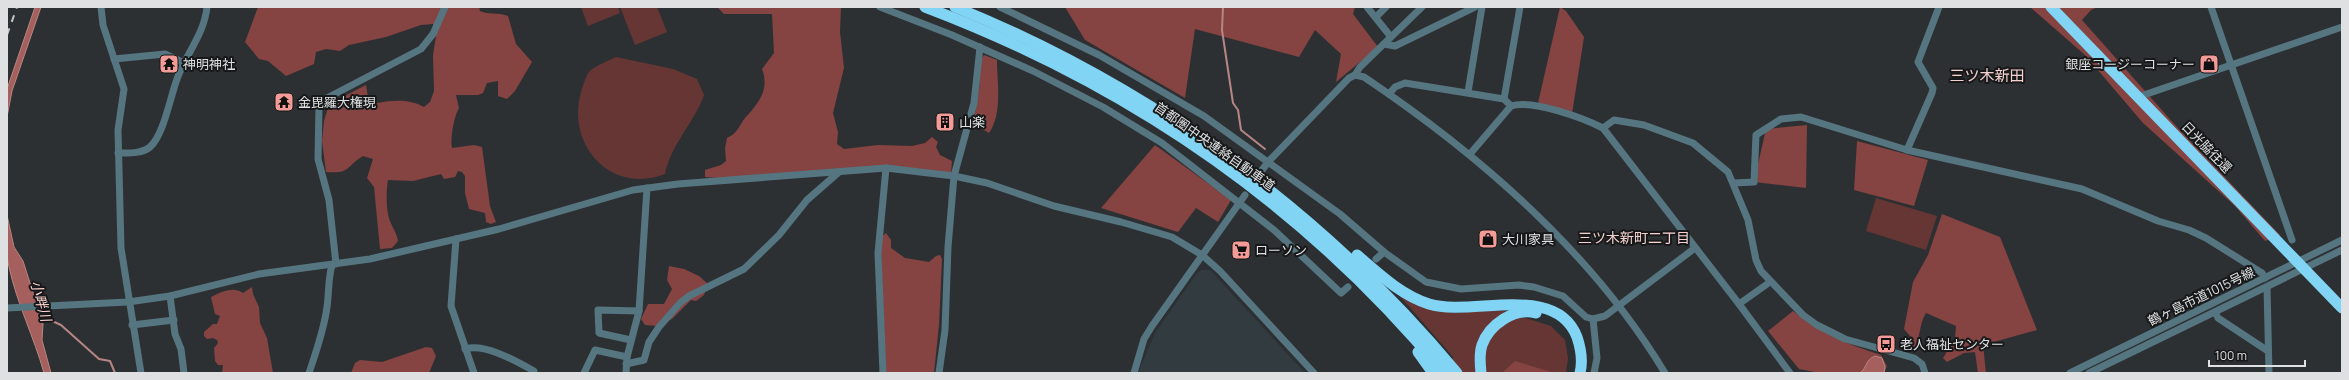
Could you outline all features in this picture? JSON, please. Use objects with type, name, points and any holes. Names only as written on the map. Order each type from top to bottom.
[{"type":"highway","name":"首都圏中央連絡自動車道","points":[[925,7],[1022,46],[1116,96],[1163,125],[1239,177],[1290,219],[1350,272],[1389,311],[1444,373]]},
{"type":"highway","name":"首都圏中央連絡自動車道","points":[[955,7],[1049,49],[1126,91],[1200,137],[1264,185],[1370,277],[1422,331],[1457,373]]},
{"type":"highway","name":"日光脇往還","points":[[2051,7],[2342,308]]},
{"type":"highway","points":[[1264,185],[1342,242],[1390,283],[1403,292],[1430,304],[1459,308],[1527,305],[1543,308],[1560,316],[1574,330],[1581,349],[1580,373]]},
{"type":"highway","points":[[1389,311],[1433,373]]},
{"type":"highway","points":[[1481,373],[1480,360],[1482,345],[1492,330],[1502,320],[1515,313],[1532,312],[1545,315],[1558,323],[1570,336],[1576,352],[1574,373]]},
{"type":"street","points":[[101,7],[103,25],[124,89],[118,130],[121,248],[128,302],[141,373]]},
{"type":"street","points":[[118,153],[142,152],[153,144],[170,108],[176,83],[184,63],[202,31],[207,7]]},
{"type":"street","points":[[309,373],[318,349],[325,314],[327,283],[334,265],[328,200],[318,159],[319,106],[327,98],[421,49],[433,34],[445,7]]},
{"type":"street","points":[[880,7],[980,47],[1103,107],[1162,143],[1240,203],[1297,249],[1341,293],[1348,287]]},
{"type":"street","points":[[1000,7],[1099,55],[1204,116],[1269,161],[1340,214],[1407,270],[1432,284],[1461,290],[1519,285],[1534,287],[1563,296],[1586,318],[1593,319],[1605,316],[1695,248]]},
{"type":"street","points":[[1367,7],[1391,36]]},
{"type":"street","points":[[1376,17],[1386,7]]},
{"type":"street","points":[[1262,170],[1350,78],[1355,75],[1360,67],[1422,7]]},
{"type":"street","points":[[1384,44],[1395,46],[1475,7]]},
{"type":"street","points":[[1468,92],[1482,7]]},
{"type":"street","points":[[1504,98],[1520,7]]},
{"type":"street","points":[[1907,150],[1932,93],[1933,88],[1918,62],[1939,7]]},
{"type":"street","points":[[2211,7],[2292,240]]},
{"type":"street","points":[[952,35],[957,26]]},
{"type":"street","points":[[2138,97],[2342,27]]},
{"type":"street","points":[[939,373],[945,330],[948,247],[954,176],[974,104],[980,47]]},
{"type":"street","points":[[114,59],[165,54],[184,63]]},
{"type":"street","points":[[1355,75],[1364,77],[1389,94],[1470,154],[1526,204],[1575,255],[1618,306],[1665,373]]},
{"type":"street","points":[[1389,94],[1399,85],[1404,83],[1504,98],[1512,106]]},
{"type":"street","points":[[1470,154],[1512,106],[1522,103],[1579,118],[1602,128],[1739,304],[1790,373]]},
{"type":"street","points":[[1734,183],[1754,182],[1756,135],[1781,119],[1792,117],[1809,118],[1872,140],[1907,150],[2082,189],[2206,238],[2262,273],[2265,278]]},
{"type":"street","points":[[1602,128],[1614,120],[1630,122],[1660,130],[1693,143],[1728,172],[1734,183],[1748,220],[1756,260],[1770,282],[1795,308],[1817,325],[1857,344],[1914,358],[1922,364],[1926,373]]},
{"type":"street","points":[[883,373],[878,254],[886,168]]},
{"type":"street","points":[[7,308],[128,302],[170,296],[259,274],[334,265],[456,239],[526,222],[602,198],[647,188],[886,168],[954,176],[998,186],[1062,208],[1146,228],[1172,238],[1202,255],[1220,271],[1314,373]]},
{"type":"street","points":[[584,373],[595,350],[627,361],[645,358],[649,342],[655,332],[680,303],[689,296],[744,269],[779,235],[807,200],[838,172]]},
{"type":"street","points":[[626,373],[631,340],[639,311],[647,188]]},
{"type":"street","points":[[1134,373],[1144,339],[1152,326],[1246,195]]},
{"type":"street","points":[[456,239],[450,306],[474,373]]},
{"type":"street","name":"鶴ヶ島市道1015号線","points":[[2089,373],[2105,370],[2215,312],[2267,287],[2342,240]]},
{"type":"street","name":"鶴ヶ島市道1015号線","points":[[2070,373],[2265,278],[2342,250]]},
{"type":"street","points":[[1376,259],[1384,252]]},
{"type":"street","points":[[1739,304],[1770,282]]},
{"type":"street","points":[[2267,287],[2269,373]]},
{"type":"street","points":[[170,296],[184,373]]},
{"type":"street","points":[[631,340],[599,333],[598,310],[639,311]]},
{"type":"street","points":[[2215,312],[2218,318],[2268,351]]},
{"type":"street","points":[[1593,319],[1597,358],[1594,373]]},
{"type":"street","points":[[132,325],[174,320]]},
{"type":"street","points":[[465,349],[473,347],[506,356],[534,371],[534,373]]},
{"type":"shaded area","points":[[35,7],[41,7],[12,91],[7,117],[7,89]]},
{"type":"shaded area","points":[[258,7],[479,7],[480,11],[508,16],[516,44],[532,62],[515,91],[507,99],[498,96],[498,81],[487,83],[483,93],[478,95],[456,95],[459,108],[452,133],[452,148],[474,145],[482,147],[490,206],[496,222],[491,224],[486,222],[485,213],[469,209],[465,193],[465,176],[462,172],[458,171],[455,177],[444,179],[441,174],[413,181],[388,180],[387,207],[390,221],[398,241],[392,248],[380,249],[374,187],[367,178],[373,159],[363,156],[344,171],[326,172],[322,141],[324,121],[329,104],[366,85],[368,97],[378,103],[407,101],[424,107],[430,102],[434,91],[433,55],[436,36],[433,24],[421,25],[386,37],[349,45],[340,51],[326,49],[316,52],[314,64],[286,76],[268,61],[259,59],[245,42]]},
{"type":"shaded area","points":[[581,7],[618,7],[620,13],[588,26]]},
{"type":"shaded area","points":[[620,7],[657,7],[667,32],[635,45]]},
{"type":"shaded area","points":[[717,7],[841,7],[840,32],[844,68],[833,113],[838,132],[837,144],[844,149],[878,145],[912,146],[925,143],[932,137],[938,142],[936,147],[940,155],[952,161],[951,173],[885,165],[866,168],[717,178],[705,177],[705,170],[721,165],[726,161],[725,148],[727,138],[736,132],[758,102],[764,90],[765,84],[762,69],[774,53],[772,14],[724,14]]},
{"type":"shaded area","points":[[1065,7],[1355,7],[1353,14],[1378,47],[1336,82],[1341,54],[1315,30],[1299,57],[1195,29],[1185,98],[1085,40]]},
{"type":"shaded area","points":[[1560,7],[1566,11],[1584,37],[1572,114],[1538,103]]},
{"type":"shaded area","points":[[2030,7],[2098,7],[2091,10],[2082,20],[2176,126],[2280,235],[2265,241],[2235,206],[2143,123],[2085,55]]},
{"type":"shaded area","points":[[984,55],[997,60],[998,107],[989,133],[973,124],[979,90],[981,60]]},
{"type":"shaded area","points":[[616,57],[673,69],[697,79],[704,95],[695,115],[672,153],[665,174],[645,179],[627,178],[611,171],[597,161],[587,147],[580,130],[578,112],[581,92],[591,70]]},
{"type":"shaded area","points":[[1807,125],[1806,188],[1754,182],[1766,129]]},
{"type":"shaded area","points":[[1857,141],[1928,160],[1914,206],[1854,190]]},
{"type":"shaded area","points":[[1155,145],[1231,200],[1218,222],[1196,208],[1178,232],[1101,208]]},
{"type":"shaded area","points":[[1876,198],[1937,216],[1926,250],[1866,231]]},
{"type":"shaded area","points":[[1942,214],[2000,237],[2037,330],[1983,345],[1986,373],[1978,373],[1975,352],[1964,353],[1947,362],[1943,358],[1955,339],[1956,326],[1926,313],[1922,321],[1915,347],[1908,347],[1910,336],[1904,329],[1913,282],[1928,255]]},
{"type":"shaded area","points":[[7,215],[14,247],[23,261],[43,324],[42,340],[51,373],[44,373],[12,281],[6,241]]},
{"type":"shaded area","points":[[886,233],[891,240],[891,248],[905,258],[929,262],[936,256],[940,255],[942,259],[939,325],[934,373],[886,373],[881,237]]},
{"type":"shaded area","points":[[669,266],[684,269],[699,276],[708,284],[704,295],[696,301],[691,300],[672,319],[657,326],[645,325],[641,319],[648,304],[664,304],[672,289],[667,280]]},
{"type":"shaded area","points":[[1201,270],[1210,270],[1305,373],[1138,373],[1155,333],[1195,276]]},
{"type":"shaded area","points":[[252,287],[253,294],[259,307],[260,323],[267,338],[273,373],[222,373],[223,365],[218,365],[215,361],[214,348],[218,343],[217,340],[213,338],[207,339],[204,336],[204,332],[213,324],[217,324],[220,316],[215,314],[211,297],[231,290],[243,293]]},
{"type":"shaded area","points":[[1400,296],[1431,309],[1455,313],[1500,310],[1551,326],[1565,340],[1568,358],[1566,373],[1450,373],[1453,357]]},
{"type":"shaded area","points":[[1793,311],[1814,326],[1835,338],[1881,355],[1887,366],[1884,373],[1820,373],[1799,369],[1768,331]]},
{"type":"shaded area","points":[[426,347],[432,348],[436,356],[429,373],[351,373],[355,363],[360,360],[382,362]]},
{"type":"shaded area","points":[[1875,356],[1882,358],[1885,367],[1884,373],[1860,373],[1869,360]]},
{"type":"shaded area","points":[[1515,361],[1551,372],[1551,373],[1502,373]]},
{"type":"waterway","points":[[1223,7],[1222,30],[1233,103],[1238,110],[1241,130],[1265,149]]},
{"type":"waterway","name":"小畔川","points":[[39,315],[61,325],[99,359],[110,361],[115,373]]},
{"type":"railway","points":[[7,35],[17,7]]},
{"type":"place","name":"神明神社","points":[[169,64]]},
{"type":"place","name":"銀座コージーコーナー","points":[[2209,64]]},
{"type":"place","name":"金毘羅大権現","points":[[284,102]]},
{"type":"place","name":"山楽","points":[[945,122]]},
{"type":"place","name":"大川家具","points":[[1488,239]]},
{"type":"place","name":"ローソン","points":[[1241,250]]},
{"type":"place","name":"老人福祉センター","points":[[1886,344]]},
{"type":"district","name":"三ツ木新田","points":[[1987,76]]},
{"type":"district","name":"三ツ木新町二丁目","points":[[1634,238]]}]
